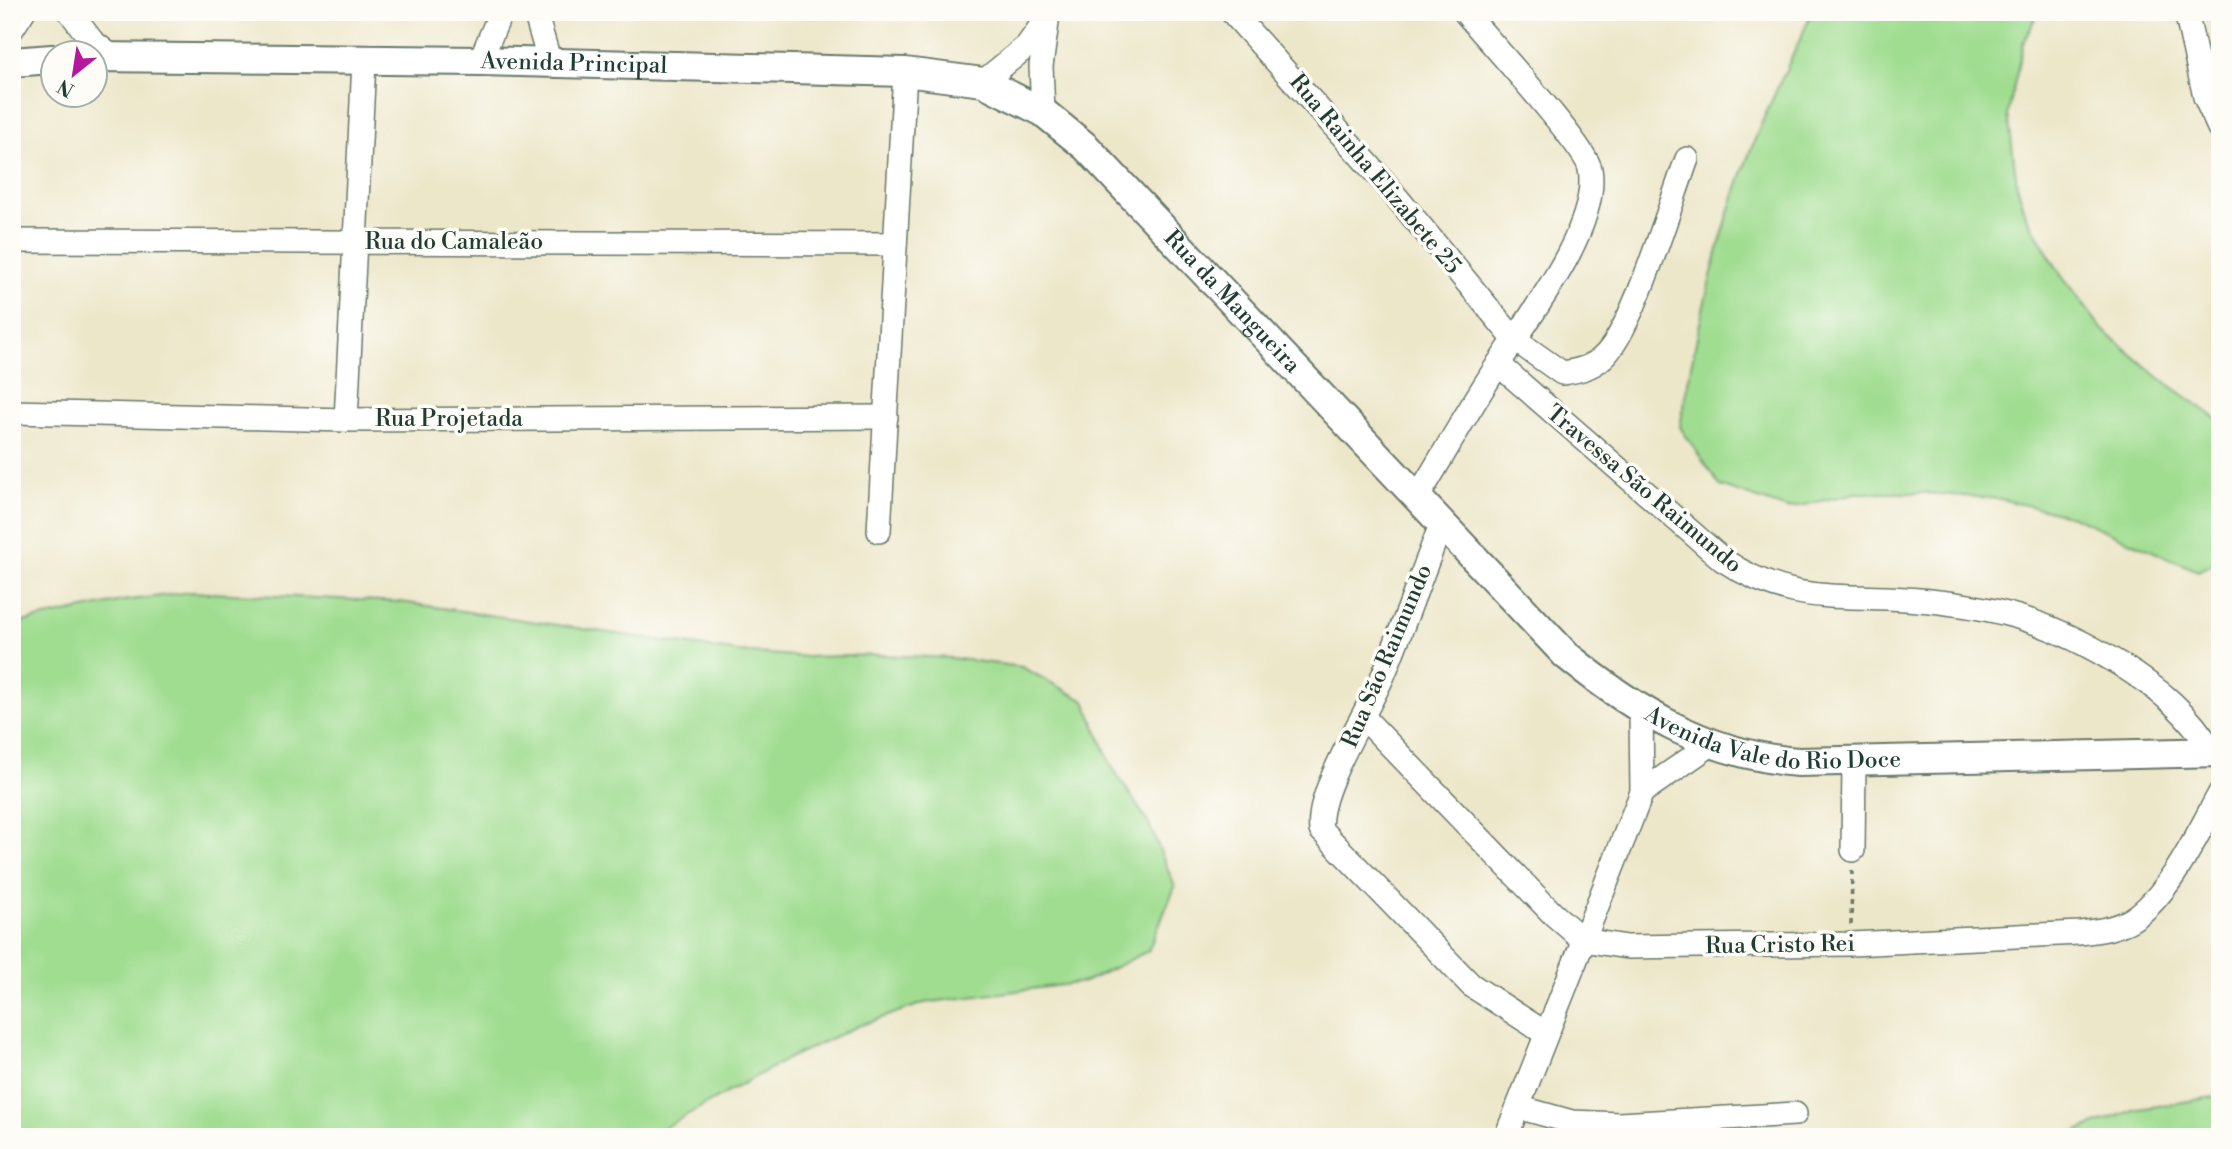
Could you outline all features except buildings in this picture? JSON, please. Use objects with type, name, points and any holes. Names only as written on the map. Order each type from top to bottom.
[{"type":"street","points":[[12,29],[23,12]]},
{"type":"street","points":[[70,12],[90,38]]},
{"type":"street","points":[[480,61],[501,12]]},
{"type":"street","points":[[535,12],[550,63]]},
{"type":"street","name":"Rua Rainha Elizabete 25","points":[[1232,12],[1384,182],[1514,339]]},
{"type":"street","points":[[1417,498],[1578,235],[1591,198],[1590,167],[1573,139],[1465,12]]},
{"type":"street","points":[[2186,12],[2205,97],[2220,130]]},
{"type":"street","points":[[983,82],[1027,46],[1049,16]]},
{"type":"street","points":[[1043,112],[1041,66],[1049,16]]},
{"type":"street","name":"Avenida Principal","points":[[108,56],[364,62],[480,61],[905,72],[983,82],[1043,112]]},
{"type":"street","points":[[12,62],[38,60]]},
{"type":"street","points":[[346,420],[364,62]]},
{"type":"street","points":[[879,531],[905,72]]},
{"type":"street","name":"Rua da Mangueira","points":[[1043,112],[1086,147],[1417,498]]},
{"type":"street","name":"Travessa São Raimundo","points":[[1514,339],[1562,373],[1580,371],[1603,358],[1623,333],[1687,159]]},
{"type":"street","name":"Rua do Camaleão","points":[[12,241],[895,244]]},
{"type":"street","name":"Travessa São Raimundo","points":[[1498,364],[1723,560],[1765,585],[1797,593],[1977,606],[2050,626],[2092,647],[2153,685],[2179,707],[2216,752]]},
{"type":"street","name":"Rua Projetada","points":[[12,412],[346,420],[886,417]]},
{"type":"street","name":"Avenida Vale do Rio Doce","points":[[1417,498],[1566,655],[1641,711],[1710,744],[1766,760],[1854,763],[2216,752]]},
{"type":"street","name":"Rua São Raimundo","points":[[1441,525],[1364,718],[1329,785],[1320,820],[1321,830],[1471,985],[1545,1033]]},
{"type":"street","points":[[1506,1137],[1642,792],[1641,711]]},
{"type":"street","points":[[1364,718],[1552,913],[1583,940]]},
{"type":"street","points":[[1642,792],[1710,744]]},
{"type":"street","points":[[1853,850],[1854,763]]},
{"type":"street","name":"Rua Cristo Rei","points":[[1583,940],[1626,947],[1851,944],[2079,933],[2111,928],[2131,920],[2154,900],[2196,838],[2220,793]]},
{"type":"street","points":[[1518,1107],[1572,1122],[1619,1124],[1795,1114]]},
{"type":"path","points":[[1851,944],[1853,850]]},
{"type":"green space","points":[[1812,12],[2038,12],[2023,43],[2008,114],[2017,185],[2026,216],[2061,275],[2103,330],[2157,376],[2220,421],[2220,560],[2198,571],[2072,516],[2000,499],[1926,493],[1855,493],[1787,509],[1720,486],[1680,427],[1694,352],[1720,241],[1743,169]]},
{"type":"green space","points":[[191,592],[401,602],[739,652],[808,657],[879,655],[951,658],[1022,667],[1085,701],[1111,765],[1149,824],[1175,887],[1148,951],[1085,982],[924,1003],[858,1026],[791,1057],[647,1137],[12,1137],[12,624],[122,601]]},
{"type":"green space","points":[[2220,1096],[2220,1137],[2062,1137],[2133,1110]]}]
